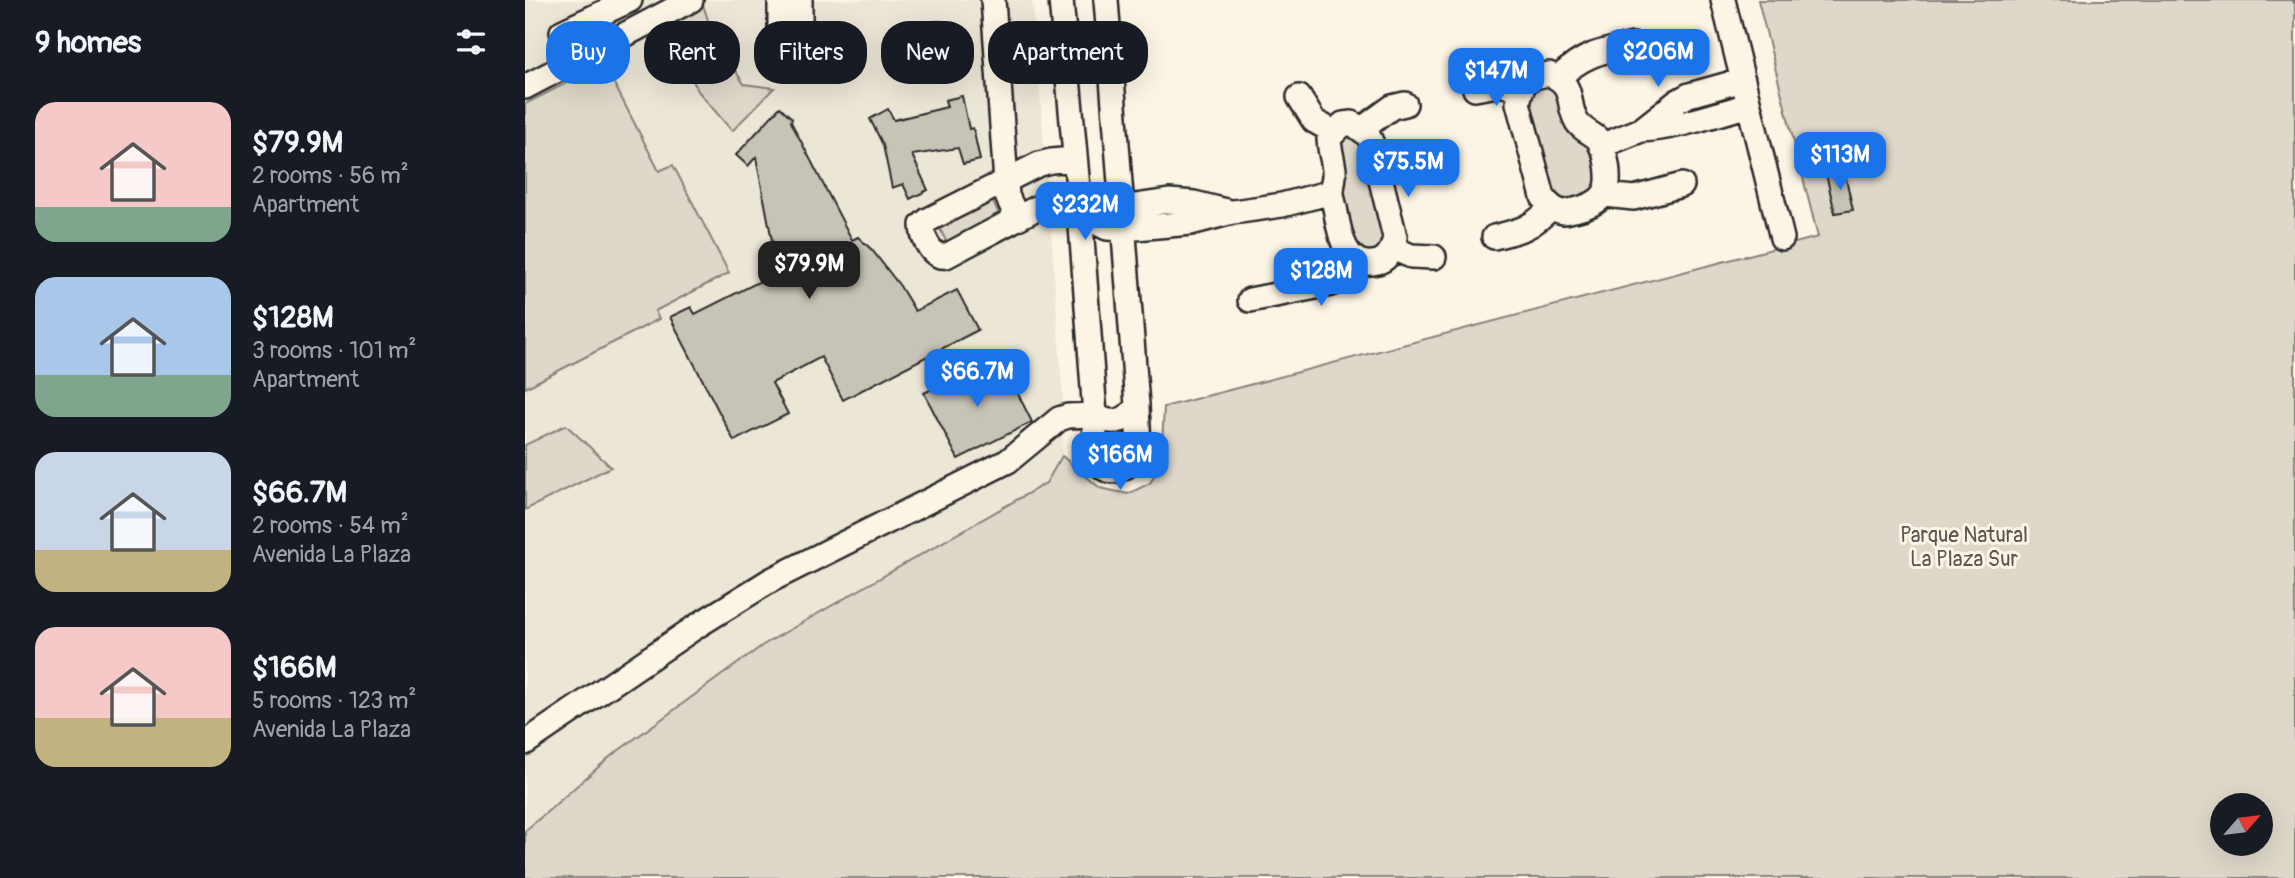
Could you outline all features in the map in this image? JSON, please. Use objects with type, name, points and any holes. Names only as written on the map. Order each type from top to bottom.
[{"type":"street","points":[[585,21],[630,0]]},
{"type":"street","points":[[525,87],[691,0]]},
{"type":"street","points":[[780,0],[790,59],[800,0]]},
{"type":"street","points":[[993,0],[1008,201],[1017,218]]},
{"type":"street","points":[[1061,0],[1079,199],[1095,447],[1098,460],[1107,471],[1119,470],[1131,462],[1136,450],[1136,405],[1106,0]]},
{"type":"street","points":[[1723,0],[1782,239]]},
{"type":"street","points":[[1558,78],[1578,61],[1592,54],[1633,45]]},
{"type":"street","points":[[1605,195],[1608,176],[1601,146],[1598,139],[1586,133],[1576,121],[1568,87],[1549,74],[1534,76],[1525,82],[1520,90],[1518,103],[1543,197],[1551,207],[1564,212],[1590,206],[1605,195],[1634,198],[1682,185]]},
{"type":"street","points":[[1601,146],[1641,130],[1678,101],[1700,91],[1742,80]]},
{"type":"street","points":[[1475,89],[1503,84],[1520,90]]},
{"type":"street","points":[[1299,97],[1314,121],[1334,131]]},
{"type":"street","points":[[1361,129],[1392,107],[1405,104]]},
{"type":"street","points":[[1641,130],[1689,123],[1749,105]]},
{"type":"street","points":[[1352,123],[1361,129],[1372,144],[1395,237],[1393,248],[1382,261],[1370,264],[1352,258],[1345,250],[1332,192],[1335,177],[1329,138],[1343,124],[1352,123]]},
{"type":"street","points":[[1075,159],[1045,162],[928,220],[922,225],[922,231],[934,254],[943,257],[1055,200],[1079,199]]},
{"type":"street","points":[[1079,199],[1095,222],[1107,228],[1123,218],[1191,223],[1332,192]]},
{"type":"street","points":[[1494,237],[1535,224],[1551,207]]},
{"type":"street","points":[[1393,248],[1411,256],[1433,257]]},
{"type":"street","points":[[1250,300],[1331,284],[1352,275],[1362,263]]},
{"type":"street","points":[[525,743],[642,662],[771,580],[1008,461],[1055,421],[1068,416],[1095,415],[1106,421],[1119,421],[1130,415],[1136,405]]},
{"type":"shaded area","points":[[525,0],[1032,0],[1034,21],[988,21],[988,84],[1039,84],[1064,417],[1062,456],[1046,483],[763,645],[611,756],[525,831]]},
{"type":"green space","name":"Parque Natural La Plaza Sur","points":[[1758,0],[2295,0],[2295,878],[525,878],[525,831],[611,756],[763,645],[1046,483],[1062,456],[1100,488],[1128,494],[1150,483],[1161,463],[1164,407],[1818,237]]},
{"type":"green space","points":[[703,5],[708,21],[675,21]]},
{"type":"green space","points":[[740,78],[744,84],[774,88],[732,131],[695,84],[740,84]]},
{"type":"green space","points":[[1547,81],[1561,90],[1571,125],[1580,139],[1595,151],[1600,171],[1596,193],[1557,203],[1523,111],[1529,88]]},
{"type":"green space","points":[[564,84],[614,84],[659,171],[673,165],[729,273],[655,311],[659,319],[525,388],[525,104]]},
{"type":"green space","points":[[1349,132],[1365,145],[1389,243],[1376,256],[1360,254],[1349,233],[1345,170],[1335,138]]},
{"type":"green space","points":[[991,199],[1001,217],[948,245],[939,227]]},
{"type":"green space","points":[[566,425],[611,467],[525,510],[525,445]]},
{"type":"building","points":[[962,96],[969,129],[973,128],[980,160],[963,164],[958,148],[912,155],[928,190],[910,199],[903,184],[892,188],[883,145],[870,119],[888,109],[894,120],[947,107],[945,100]]},
{"type":"building","points":[[780,107],[792,118],[791,122],[852,240],[858,237],[872,250],[900,286],[915,311],[957,290],[978,330],[843,400],[821,357],[772,383],[788,414],[734,441],[670,317],[691,307],[695,314],[778,272],[756,157],[748,166],[736,155]]},
{"type":"building","points":[[1844,170],[1853,210],[1835,213],[1826,174]]},
{"type":"building","points":[[993,359],[1008,389],[1014,386],[1032,422],[958,459],[924,393]]}]
